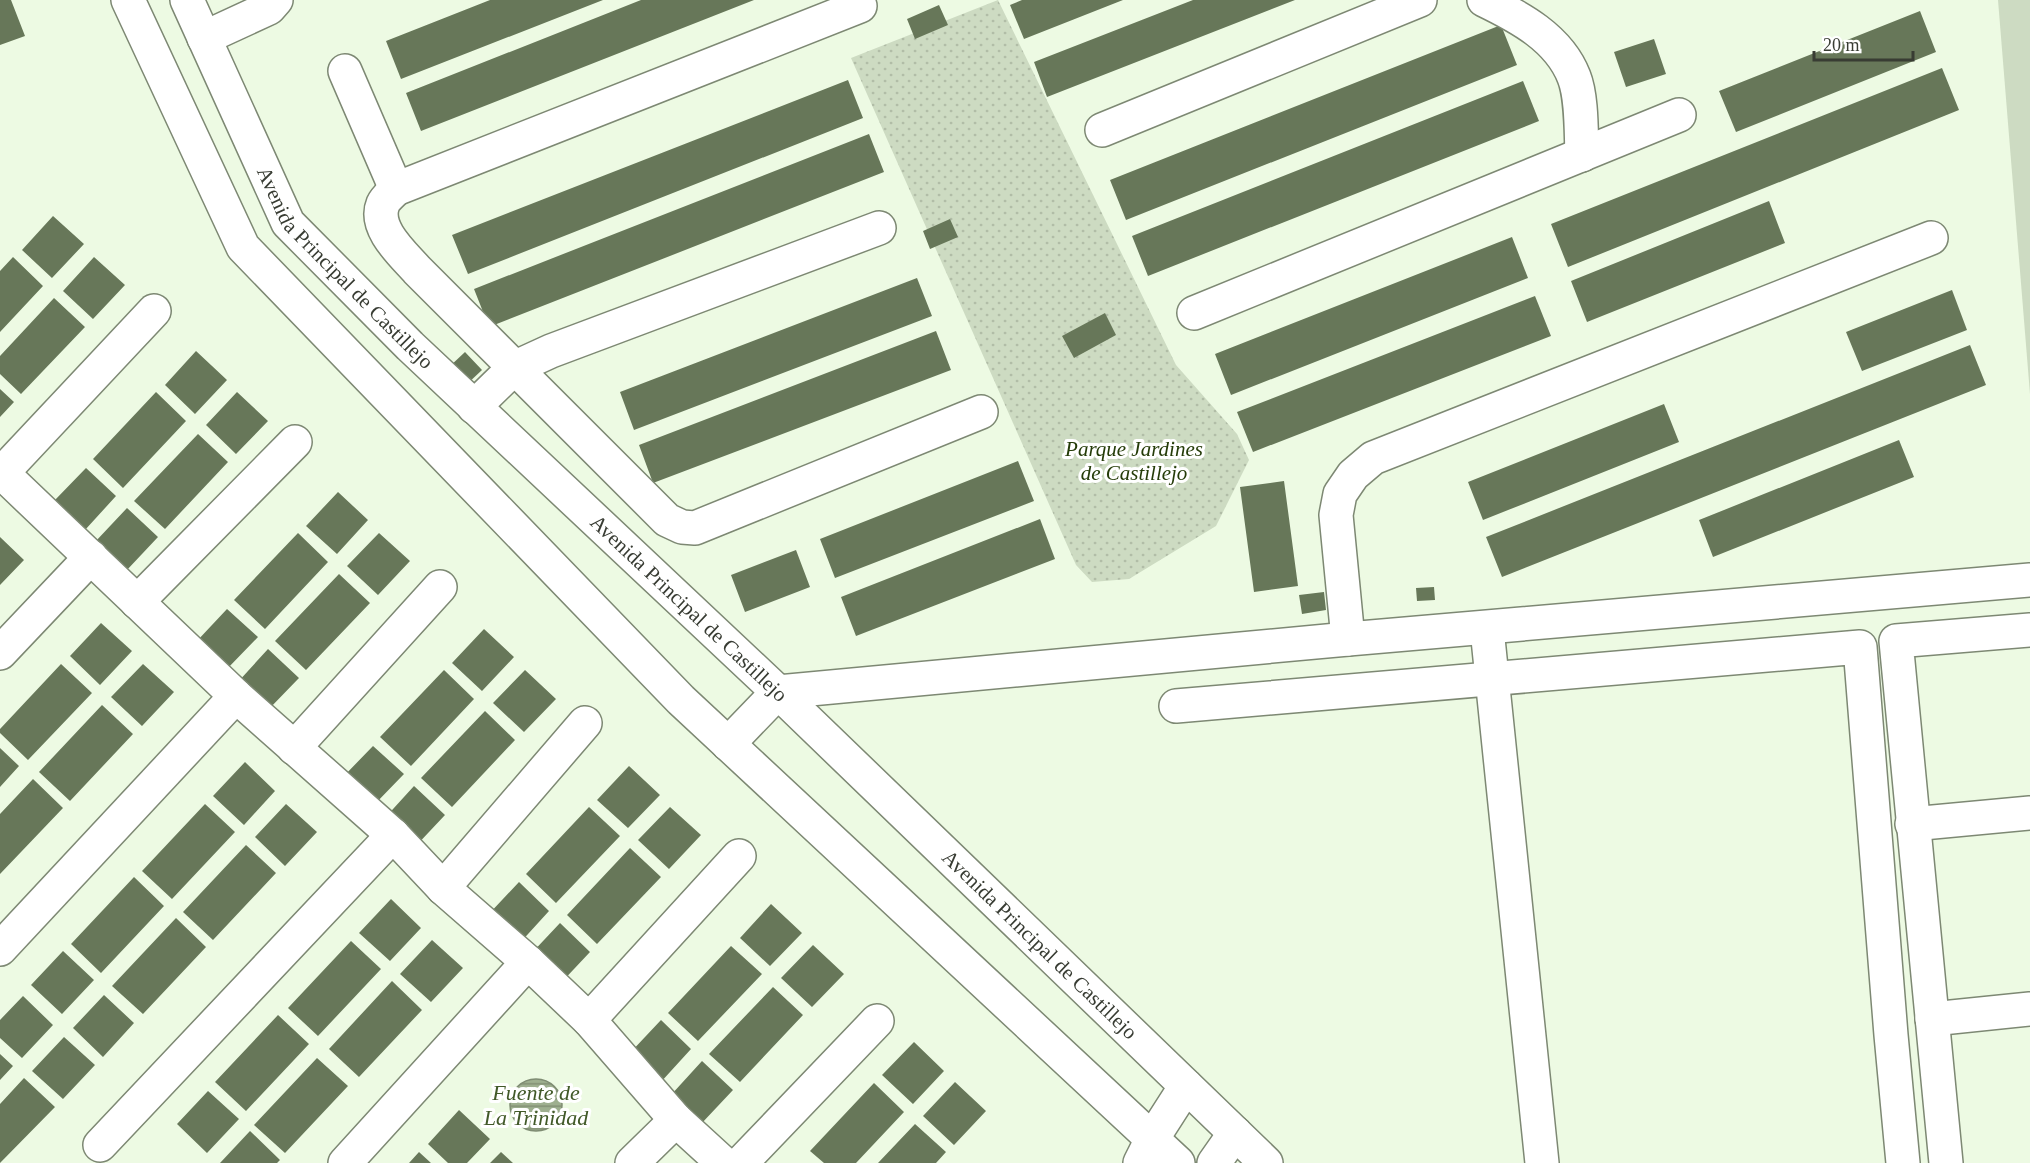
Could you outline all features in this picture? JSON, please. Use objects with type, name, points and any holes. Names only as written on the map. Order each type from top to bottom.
[{"type":"street","points":[[128,0],[243,247],[681,700],[1146,1151],[1178,1163]]},
{"type":"street","name":"Avenida Principal de Castillejo","points":[[187,0],[288,223],[402,338],[778,692],[1266,1163]]},
{"type":"street","points":[[204,38],[269,8],[276,0]]},
{"type":"street","points":[[1102,130],[1420,0]]},
{"type":"street","points":[[1484,0],[1522,19],[1557,48],[1574,77],[1580,114],[1582,155]]},
{"type":"street","points":[[860,6],[396,189],[383,203],[382,221],[392,241],[417,270],[667,519],[682,527],[694,528],[981,412]]},
{"type":"street","points":[[345,71],[396,189]]},
{"type":"street","points":[[1194,313],[1679,115]]},
{"type":"street","points":[[474,407],[514,368],[551,351],[879,228]]},
{"type":"street","points":[[1348,639],[1336,515],[1340,494],[1353,475],[1373,458],[1930,238]]},
{"type":"street","points":[[154,311],[1,472],[236,696],[393,835],[443,888],[528,962],[589,1020],[676,1120],[723,1163]]},
{"type":"street","points":[[137,602],[295,442]]},
{"type":"street","points":[[0,652],[91,557]]},
{"type":"street","points":[[728,744],[778,692],[1348,639],[1487,629],[2030,580]]},
{"type":"street","points":[[294,748],[440,586]]},
{"type":"street","points":[[1487,629],[1542,1163]]},
{"type":"street","points":[[1946,1163],[1896,641],[2030,630]]},
{"type":"street","points":[[1176,706],[1860,647],[1903,1163]]},
{"type":"street","points":[[0,949],[236,696]]},
{"type":"street","points":[[443,888],[585,723]]},
{"type":"street","points":[[1912,824],[2030,813]]},
{"type":"street","points":[[100,1145],[393,835]]},
{"type":"street","points":[[589,1020],[739,856]]},
{"type":"street","points":[[345,1163],[528,962]]},
{"type":"street","points":[[1932,1019],[2030,1009]]},
{"type":"street","points":[[741,1163],[877,1021]]},
{"type":"street","points":[[1146,1151],[1186,1086]]},
{"type":"street","points":[[632,1163],[676,1120]]},
{"type":"street","points":[[1214,1163],[1235,1133]]},
{"type":"green space","name":"Parque Jardines de Castillejo","points":[[998,0],[1176,365],[1237,434],[1249,460],[1216,526],[1129,579],[1092,582],[1076,565],[851,58]]},
{"type":"green space","points":[[1998,0],[2030,0],[2030,394]]},
{"type":"water","name":"Fuente de La Trinidad","points":[[536,1079],[546,1081],[554,1087],[560,1095],[562,1105],[560,1115],[554,1123],[546,1129],[536,1131],[526,1129],[518,1123],[512,1115],[510,1105],[512,1095],[518,1087],[526,1081]]},
{"type":"building","points":[[0,0],[11,0],[25,36],[0,45]]},
{"type":"building","points":[[490,0],[603,0],[401,79],[386,41]]},
{"type":"building","points":[[641,0],[754,0],[421,131],[406,93]]},
{"type":"building","points":[[1022,0],[1123,0],[1024,39],[1010,5]]},
{"type":"building","points":[[1193,0],[1295,0],[1047,97],[1034,62]]},
{"type":"building","points":[[939,5],[948,25],[915,39],[907,19]]},
{"type":"building","points":[[1920,11],[1936,52],[1736,132],[1719,91]]},
{"type":"building","points":[[1501,25],[1517,65],[1126,220],[1110,180]]},
{"type":"building","points":[[1654,39],[1666,74],[1626,87],[1614,52]]},
{"type":"building","points":[[1942,68],[1959,110],[1568,267],[1551,224]]},
{"type":"building","points":[[848,80],[863,118],[468,274],[452,235]]},
{"type":"building","points":[[1523,81],[1539,121],[1148,276],[1132,236]]},
{"type":"building","points":[[869,134],[884,172],[489,327],[474,289]]},
{"type":"building","points":[[1769,201],[1785,243],[1587,322],[1571,281]]},
{"type":"building","points":[[53,216],[84,244],[52,278],[22,250]]},
{"type":"building","points":[[950,219],[958,237],[930,249],[923,231]]},
{"type":"building","points":[[1512,237],[1528,278],[1231,395],[1215,354]]},
{"type":"building","points":[[13,257],[43,286],[0,332],[0,271]]},
{"type":"building","points":[[94,257],[125,285],[93,319],[63,291]]},
{"type":"building","points":[[917,278],[932,316],[634,430],[620,392]]},
{"type":"building","points":[[1952,290],[1967,330],[1862,371],[1846,332]]},
{"type":"building","points":[[1535,296],[1551,336],[1253,452],[1237,412]]},
{"type":"building","points":[[54,298],[85,327],[21,394],[0,374],[0,356]]},
{"type":"building","points":[[1105,313],[1116,335],[1074,358],[1062,336]]},
{"type":"building","points":[[936,331],[951,370],[653,483],[639,445]]},
{"type":"building","points":[[1970,345],[1986,385],[1502,577],[1486,537]]},
{"type":"building","points":[[196,351],[227,380],[195,414],[165,385]]},
{"type":"building","points":[[465,352],[482,370],[465,386],[448,368]]},
{"type":"building","points":[[0,389],[14,402],[0,417]]},
{"type":"building","points":[[156,392],[186,421],[123,488],[93,459]]},
{"type":"building","points":[[237,392],[268,421],[236,454],[206,425]]},
{"type":"building","points":[[1664,404],[1679,442],[1483,520],[1468,482]]},
{"type":"building","points":[[198,434],[228,462],[165,529],[134,501]]},
{"type":"building","points":[[1899,440],[1914,477],[1713,557],[1699,520]]},
{"type":"building","points":[[1018,461],[1034,501],[835,578],[820,539]]},
{"type":"building","points":[[86,468],[116,496],[85,530],[54,501]]},
{"type":"building","points":[[1284,481],[1298,586],[1254,592],[1240,487]]},
{"type":"building","points":[[338,492],[368,520],[337,554],[306,526]]},
{"type":"building","points":[[127,508],[158,537],[126,571],[95,542]]},
{"type":"building","points":[[1040,519],[1055,559],[856,636],[841,597]]},
{"type":"building","points":[[298,533],[328,562],[265,629],[234,600]]},
{"type":"building","points":[[379,533],[410,561],[378,595],[347,566]]},
{"type":"building","points":[[0,537],[24,560],[0,585]]},
{"type":"building","points":[[796,550],[810,587],[745,612],[731,575]]},
{"type":"building","points":[[339,574],[370,603],[306,670],[275,641]]},
{"type":"building","points":[[1434,587],[1435,600],[1417,601],[1416,588]]},
{"type":"building","points":[[1324,592],[1326,610],[1302,614],[1299,595]]},
{"type":"building","points":[[227,609],[258,637],[226,670],[196,642]]},
{"type":"building","points":[[101,623],[132,651],[100,685],[70,656]]},
{"type":"building","points":[[484,629],[514,657],[482,691],[452,663]]},
{"type":"building","points":[[268,649],[299,678],[267,711],[237,683]]},
{"type":"building","points":[[61,664],[92,693],[28,760],[0,733],[0,729]]},
{"type":"building","points":[[143,664],[174,692],[142,726],[111,697]]},
{"type":"building","points":[[444,670],[474,699],[411,766],[380,737]]},
{"type":"building","points":[[525,670],[556,699],[524,732],[493,703]]},
{"type":"building","points":[[102,705],[133,734],[70,801],[39,772]]},
{"type":"building","points":[[485,711],[515,740],[452,807],[421,778]]},
{"type":"building","points":[[373,746],[404,774],[372,807],[341,779]]},
{"type":"building","points":[[0,748],[19,766],[0,787]]},
{"type":"building","points":[[245,762],[275,791],[244,825],[213,796]]},
{"type":"building","points":[[629,766],[660,795],[628,828],[597,800]]},
{"type":"building","points":[[33,779],[63,808],[0,874],[0,814]]},
{"type":"building","points":[[414,786],[445,815],[413,849],[383,820]]},
{"type":"building","points":[[205,804],[235,832],[172,899],[142,871]]},
{"type":"building","points":[[286,804],[317,832],[285,866],[255,837]]},
{"type":"building","points":[[589,807],[620,836],[556,903],[526,874]]},
{"type":"building","points":[[670,807],[701,835],[669,869],[638,840]]},
{"type":"building","points":[[246,845],[276,873],[213,940],[183,912]]},
{"type":"building","points":[[630,848],[661,877],[597,944],[567,915]]},
{"type":"building","points":[[134,877],[164,906],[101,973],[71,944]]},
{"type":"building","points":[[519,882],[549,911],[518,945],[487,916]]},
{"type":"building","points":[[391,899],[421,928],[390,961],[359,933]]},
{"type":"building","points":[[771,904],[802,933],[770,966],[740,938]]},
{"type":"building","points":[[176,918],[206,947],[143,1014],[112,986]]},
{"type":"building","points":[[560,923],[590,952],[558,986],[528,957]]},
{"type":"building","points":[[432,940],[463,968],[431,1002],[400,974]]},
{"type":"building","points":[[351,941],[381,969],[318,1036],[288,1008]]},
{"type":"building","points":[[813,945],[844,974],[812,1007],[781,978]]},
{"type":"building","points":[[731,946],[762,974],[698,1041],[668,1013]]},
{"type":"building","points":[[63,951],[94,980],[62,1014],[31,985]]},
{"type":"building","points":[[392,981],[422,1010],[359,1077],[329,1049]]},
{"type":"building","points":[[773,987],[803,1015],[740,1082],[709,1054]]},
{"type":"building","points":[[104,995],[134,1023],[103,1057],[73,1028]]},
{"type":"building","points":[[23,996],[53,1025],[22,1058],[0,1038],[0,1020]]},
{"type":"building","points":[[278,1015],[309,1044],[246,1111],[215,1082]]},
{"type":"building","points":[[661,1020],[691,1049],[660,1083],[629,1054]]},
{"type":"building","points":[[64,1037],[95,1065],[63,1099],[32,1071]]},
{"type":"building","points":[[914,1042],[944,1071],[913,1104],[882,1075]]},
{"type":"building","points":[[0,1054],[13,1066],[0,1080]]},
{"type":"building","points":[[317,1058],[348,1086],[285,1153],[254,1125]]},
{"type":"building","points":[[702,1061],[733,1090],[701,1124],[671,1095]]},
{"type":"building","points":[[24,1078],[55,1107],[0,1163],[0,1104]]},
{"type":"building","points":[[955,1082],[986,1111],[954,1145],[923,1116]]},
{"type":"building","points":[[874,1083],[904,1112],[856,1163],[824,1163],[810,1151]]},
{"type":"building","points":[[208,1091],[239,1119],[207,1153],[177,1124]]},
{"type":"building","points":[[459,1110],[490,1139],[467,1163],[448,1163],[428,1144]]},
{"type":"building","points":[[915,1124],[946,1152],[936,1163],[878,1163]]},
{"type":"building","points":[[250,1131],[280,1160],[277,1163],[220,1163]]},
{"type":"building","points":[[419,1152],[431,1163],[409,1163]]},
{"type":"building","points":[[501,1152],[513,1163],[490,1163]]}]
